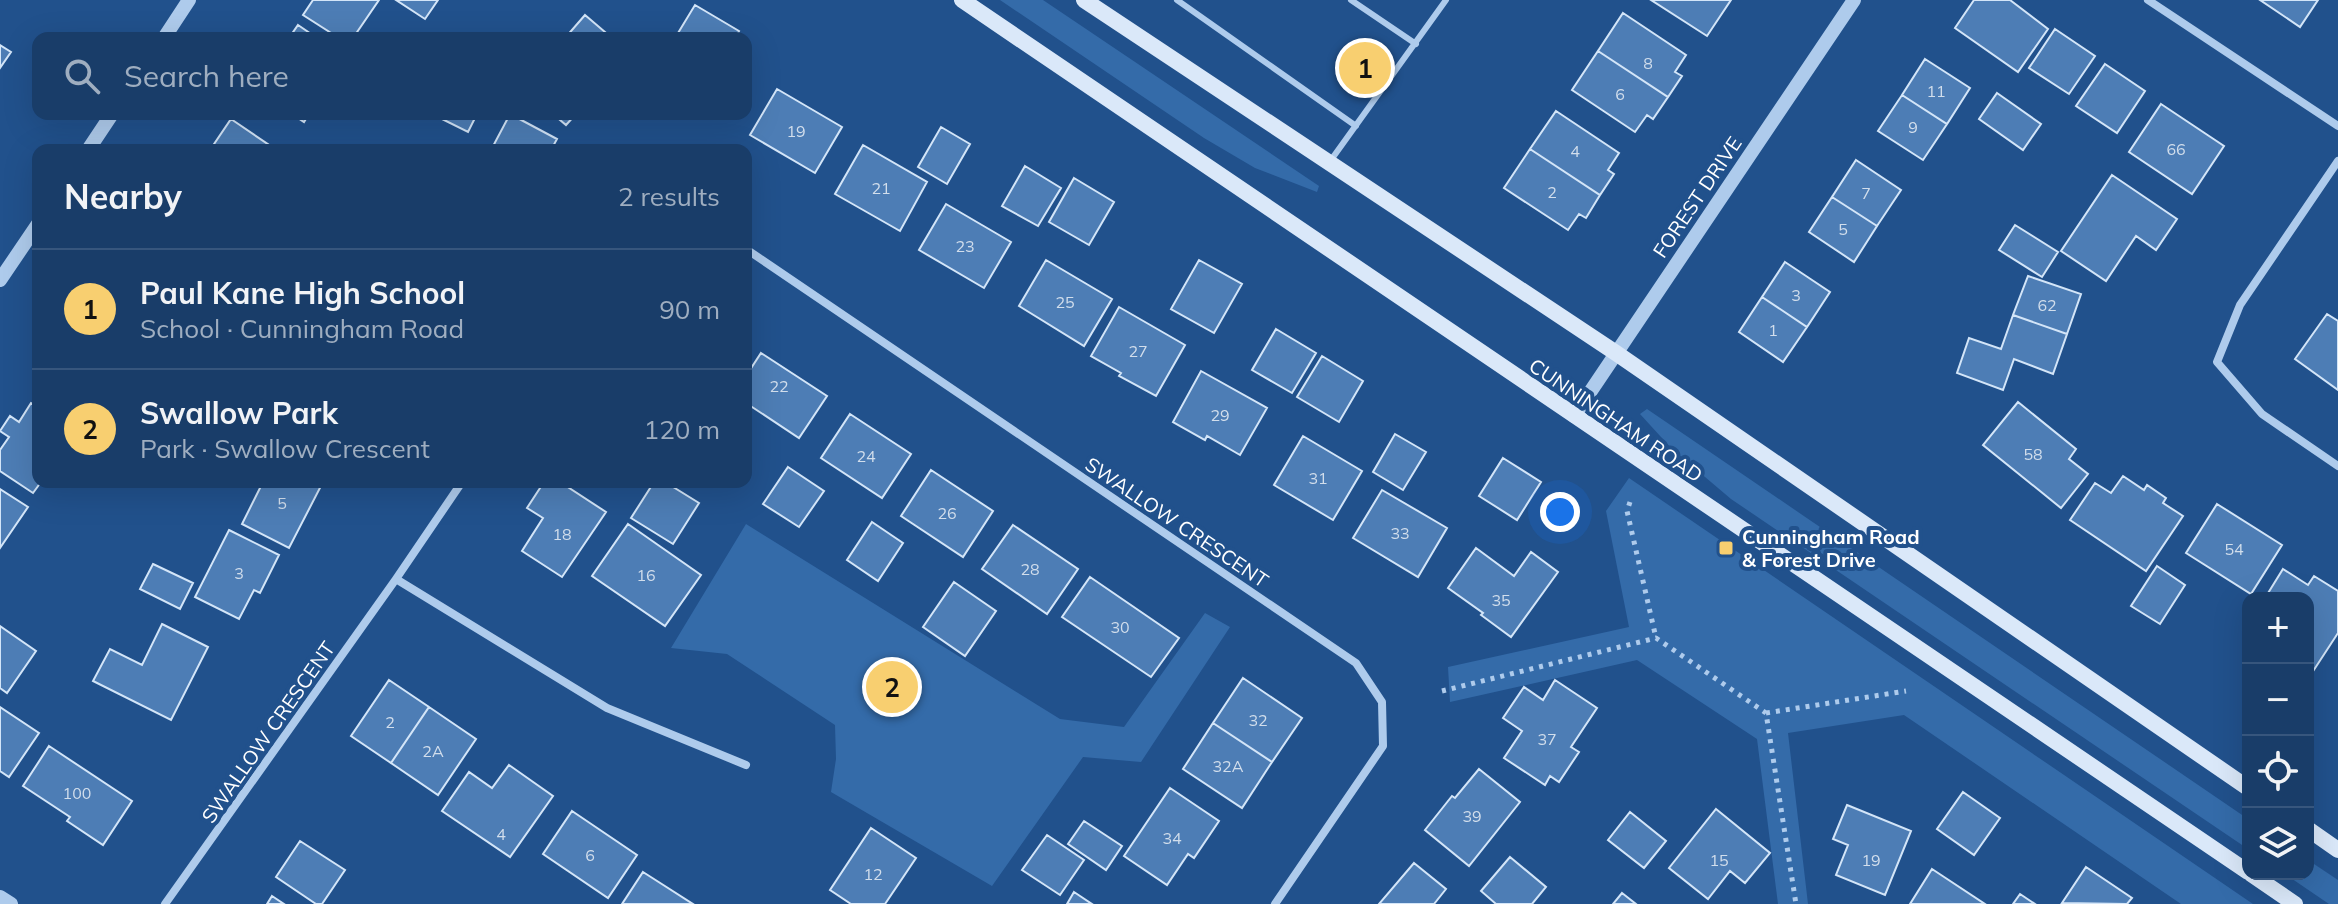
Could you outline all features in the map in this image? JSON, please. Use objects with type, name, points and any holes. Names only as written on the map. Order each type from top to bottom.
[{"type":"main road","name":"CUNNINGHAM ROAD","points":[[962,0],[2242,868]]},
{"type":"main road","points":[[1084,0],[1616,353],[2242,784]]},
{"type":"main road","points":[[2314,833],[2338,850]]},
{"type":"main road","name":"CUNNINGHAM ROAD","points":[[2260,880],[2295,904]]},
{"type":"street","points":[[168,32],[189,0]]},
{"type":"street","name":"FOREST DRIVE","points":[[1574,416],[1854,0]]},
{"type":"street","points":[[2148,0],[2338,126]]},
{"type":"street","points":[[92,144],[108,120]]},
{"type":"street","points":[[2338,161],[2240,305],[2217,362],[2262,414],[2338,466]]},
{"type":"street","points":[[0,280],[32,233]]},
{"type":"street","name":"SWALLOW CRESCENT","points":[[752,253],[1356,663],[1382,702],[1383,746],[1275,904]]},
{"type":"street","name":"SWALLOW CRESCENT","points":[[165,904],[458,488]]},
{"type":"street","points":[[396,579],[607,708],[746,765]]},
{"type":"street","points":[[0,897],[11,904]]},
{"type":"lane","points":[[1177,0],[1356,126]]},
{"type":"lane","points":[[1351,0],[1416,44]]},
{"type":"lane","points":[[1329,163],[1446,0]]},
{"type":"path","points":[[1630,502],[1627,511],[1656,638],[1766,713],[1906,691]]},
{"type":"path","points":[[1442,691],[1656,638]]},
{"type":"path","points":[[1766,713],[1796,904]]},
{"type":"shaded area","points":[[1000,0],[1043,0],[1319,186],[1317,192],[1255,168],[1204,138]]},
{"type":"shaded area","points":[[1647,409],[2242,815],[2242,845],[1731,499],[1672,449],[1640,414]]},
{"type":"shaded area","points":[[1629,478],[2253,904],[2181,904],[1904,715],[1788,733],[1808,904],[1778,904],[1757,739],[1637,660],[1450,702],[1448,667],[1629,627],[1606,511]]},
{"type":"shaded area","points":[[746,524],[1060,719],[1124,727],[1205,613],[1230,627],[1141,762],[1083,757],[992,886],[831,792],[836,759],[835,725],[727,654],[671,648]]},
{"type":"shaded area","points":[[2314,864],[2338,880],[2338,904],[2329,904],[2294,880],[2314,880]]},
{"type":"building","points":[[313,0],[379,0],[357,32],[330,32],[303,15]]},
{"type":"building","points":[[396,0],[438,0],[425,19]]},
{"type":"building","points":[[1651,0],[1731,0],[1707,36]]},
{"type":"building","points":[[1974,0],[2010,0],[2048,29],[2018,72],[1955,28]]},
{"type":"building","points":[[2260,0],[2318,0],[2300,27]]},
{"type":"building","points":[[695,5],[739,31],[738,32],[679,32]]},
{"type":"building","points":[[1623,13],[1686,55],[1675,72],[1682,76],[1668,97],[1598,51]]},
{"type":"building","points":[[585,15],[605,32],[570,32]]},
{"type":"building","points":[[298,25],[308,32],[293,32]]},
{"type":"building","points":[[2055,29],[2095,56],[2069,94],[2029,68]]},
{"type":"building","points":[[0,45],[11,52],[0,68]]},
{"type":"building","points":[[1598,51],[1668,97],[1653,119],[1647,115],[1635,132],[1572,90]]},
{"type":"building","points":[[1925,59],[1970,88],[1947,124],[1902,95]]},
{"type":"building","points":[[2105,64],[2145,91],[2117,133],[2076,106]]},
{"type":"building","points":[[777,89],[842,127],[815,173],[750,135]]},
{"type":"building","points":[[1997,93],[2041,124],[2023,150],[1979,119]]},
{"type":"building","points":[[1902,95],[1947,124],[1923,160],[1878,131]]},
{"type":"building","points":[[2161,104],[2224,146],[2192,194],[2129,152]]},
{"type":"building","points":[[1556,111],[1619,153],[1608,170],[1614,174],[1600,195],[1530,149]]},
{"type":"building","points":[[232,120],[268,144],[214,144]]},
{"type":"building","points":[[444,120],[474,120],[468,132]]},
{"type":"building","points":[[507,120],[521,120],[557,139],[554,144],[494,144]]},
{"type":"building","points":[[941,127],[970,144],[947,184],[918,167]]},
{"type":"building","points":[[863,145],[927,182],[900,231],[835,194]]},
{"type":"building","points":[[1530,149],[1600,195],[1586,218],[1579,214],[1568,230],[1504,188]]},
{"type":"building","points":[[1856,160],[1901,190],[1877,226],[1832,197]]},
{"type":"building","points":[[1025,166],[1061,188],[1038,226],[1002,206]]},
{"type":"building","points":[[2112,175],[2177,219],[2156,250],[2136,236],[2106,281],[2061,251]]},
{"type":"building","points":[[1074,178],[1114,202],[1089,245],[1049,222]]},
{"type":"building","points":[[1832,197],[1877,226],[1854,262],[1809,232]]},
{"type":"building","points":[[946,204],[1011,242],[984,288],[919,250]]},
{"type":"building","points":[[2015,225],[2058,252],[2042,277],[1999,250]]},
{"type":"building","points":[[1046,260],[1112,299],[1084,346],[1019,306]]},
{"type":"building","points":[[1199,260],[1242,284],[1214,333],[1171,309]]},
{"type":"building","points":[[1785,262],[1830,292],[1807,327],[1762,297]]},
{"type":"building","points":[[2028,276],[2081,294],[2067,334],[2013,315]]},
{"type":"building","points":[[1762,297],[1807,327],[1783,362],[1739,332]]},
{"type":"building","points":[[1119,307],[1185,345],[1156,396],[1091,356]]},
{"type":"building","points":[[2327,314],[2338,321],[2338,390],[2295,359]]},
{"type":"building","points":[[2013,315],[2067,334],[2053,374],[2014,359],[2003,390],[1957,373],[1969,338],[2001,349]]},
{"type":"building","points":[[1276,329],[1316,353],[1292,393],[1252,370]]},
{"type":"building","points":[[761,353],[827,396],[799,438],[752,407],[752,367]]},
{"type":"building","points":[[1322,356],[1363,381],[1339,422],[1297,397]]},
{"type":"building","points":[[1201,371],[1267,408],[1240,455],[1207,436],[1205,440],[1173,422]]},
{"type":"building","points":[[2018,402],[2076,449],[2069,459],[2088,474],[2061,508],[1983,445]]},
{"type":"building","points":[[32,404],[32,488],[37,488],[33,493],[0,471],[0,450],[9,437],[0,431],[10,416],[19,422]]},
{"type":"building","points":[[850,414],[911,454],[882,498],[821,458]]},
{"type":"building","points":[[1395,434],[1426,452],[1403,490],[1373,472]]},
{"type":"building","points":[[1303,436],[1362,471],[1333,520],[1274,485]]},
{"type":"building","points":[[1503,458],[1541,482],[1517,520],[1479,496]]},
{"type":"building","points":[[788,467],[824,491],[799,527],[763,504]]},
{"type":"building","points":[[931,470],[993,511],[963,557],[901,516]]},
{"type":"building","points":[[2123,476],[2144,490],[2147,485],[2166,498],[2163,503],[2183,516],[2146,571],[2070,520],[2095,483],[2111,493]]},
{"type":"building","points":[[260,488],[320,488],[289,548],[242,524]]},
{"type":"building","points":[[540,488],[569,488],[606,512],[562,577],[522,551],[543,518],[527,508]]},
{"type":"building","points":[[650,488],[675,488],[699,503],[673,544],[631,518]]},
{"type":"building","points":[[0,489],[28,507],[0,548]]},
{"type":"building","points":[[1382,490],[1447,528],[1418,577],[1353,538]]},
{"type":"building","points":[[2217,504],[2282,545],[2252,592],[2186,553]]},
{"type":"building","points":[[872,522],[903,543],[878,581],[847,560]]},
{"type":"building","points":[[628,524],[701,575],[665,626],[592,576]]},
{"type":"building","points":[[1013,525],[1078,569],[1047,614],[982,569]]},
{"type":"building","points":[[229,530],[279,555],[260,593],[254,590],[239,619],[195,597]]},
{"type":"building","points":[[1476,548],[1514,576],[1531,552],[1558,572],[1511,637],[1448,588]]},
{"type":"building","points":[[153,564],[193,583],[180,609],[140,589]]},
{"type":"building","points":[[2157,566],[2185,585],[2160,624],[2131,606]]},
{"type":"building","points":[[2283,569],[2308,585],[2314,576],[2338,591],[2338,633],[2314,670],[2314,592],[2269,592]]},
{"type":"building","points":[[1090,577],[1179,638],[1151,677],[1062,617]]},
{"type":"building","points":[[954,582],[996,611],[965,656],[923,627]]},
{"type":"building","points":[[162,624],[208,647],[171,720],[93,681],[110,649],[142,665]]},
{"type":"building","points":[[0,626],[36,651],[7,693],[0,688]]},
{"type":"building","points":[[1243,678],[1302,718],[1272,762],[1213,723]]},
{"type":"building","points":[[389,680],[429,707],[391,763],[351,736]]},
{"type":"building","points":[[1555,680],[1597,708],[1571,747],[1579,752],[1559,782],[1550,776],[1545,785],[1504,758],[1522,731],[1503,718],[1524,687],[1543,700]]},
{"type":"building","points":[[0,707],[39,733],[9,777],[0,771]]},
{"type":"building","points":[[429,707],[476,739],[438,795],[391,763]]},
{"type":"building","points":[[1213,723],[1272,762],[1242,808],[1183,769]]},
{"type":"building","points":[[49,746],[132,801],[103,845],[67,821],[70,817],[23,786]]},
{"type":"building","points":[[509,765],[553,796],[510,857],[442,811],[469,772],[492,788]]},
{"type":"building","points":[[1479,769],[1520,802],[1469,866],[1425,830]]},
{"type":"building","points":[[1170,788],[1219,821],[1194,858],[1188,854],[1167,885],[1124,856]]},
{"type":"building","points":[[1963,792],[2000,818],[1974,855],[1937,829]]},
{"type":"building","points":[[1847,805],[1911,831],[1885,895],[1836,875],[1848,845],[1833,839]]},
{"type":"building","points":[[1716,809],[1770,853],[1745,883],[1730,871],[1708,899],[1669,868]]},
{"type":"building","points":[[572,811],[637,855],[608,898],[543,854]]},
{"type":"building","points":[[1630,812],[1666,841],[1644,868],[1608,840]]},
{"type":"building","points":[[1084,821],[1122,846],[1106,870],[1068,844]]},
{"type":"building","points":[[871,828],[916,858],[885,904],[851,904],[830,890]]},
{"type":"building","points":[[1047,835],[1084,860],[1060,895],[1022,870]]},
{"type":"building","points":[[300,841],[345,870],[322,904],[316,904],[276,877]]},
{"type":"building","points":[[1510,857],[1546,887],[1532,904],[1496,904],[1481,891]]},
{"type":"building","points":[[1414,863],[1446,889],[1434,904],[1379,904]]},
{"type":"building","points":[[2086,867],[2132,898],[2127,904],[2062,903]]},
{"type":"building","points":[[1932,869],[1985,904],[1910,904]]},
{"type":"building","points":[[643,872],[693,904],[622,904]]},
{"type":"building","points":[[1074,892],[1092,904],[1067,904]]},
{"type":"building","points":[[1622,893],[1636,904],[1613,904]]},
{"type":"building","points":[[2020,894],[2035,904],[2013,904]]},
{"type":"building","points":[[272,896],[284,904],[267,904]]},
{"type":"place","name":"Paul Kane High School","points":[[1365,68]]},
{"type":"place","name":"Cunningham Road & Forest Drive","points":[[1726,548]]},
{"type":"place","name":"Swallow Park","points":[[892,687]]}]
